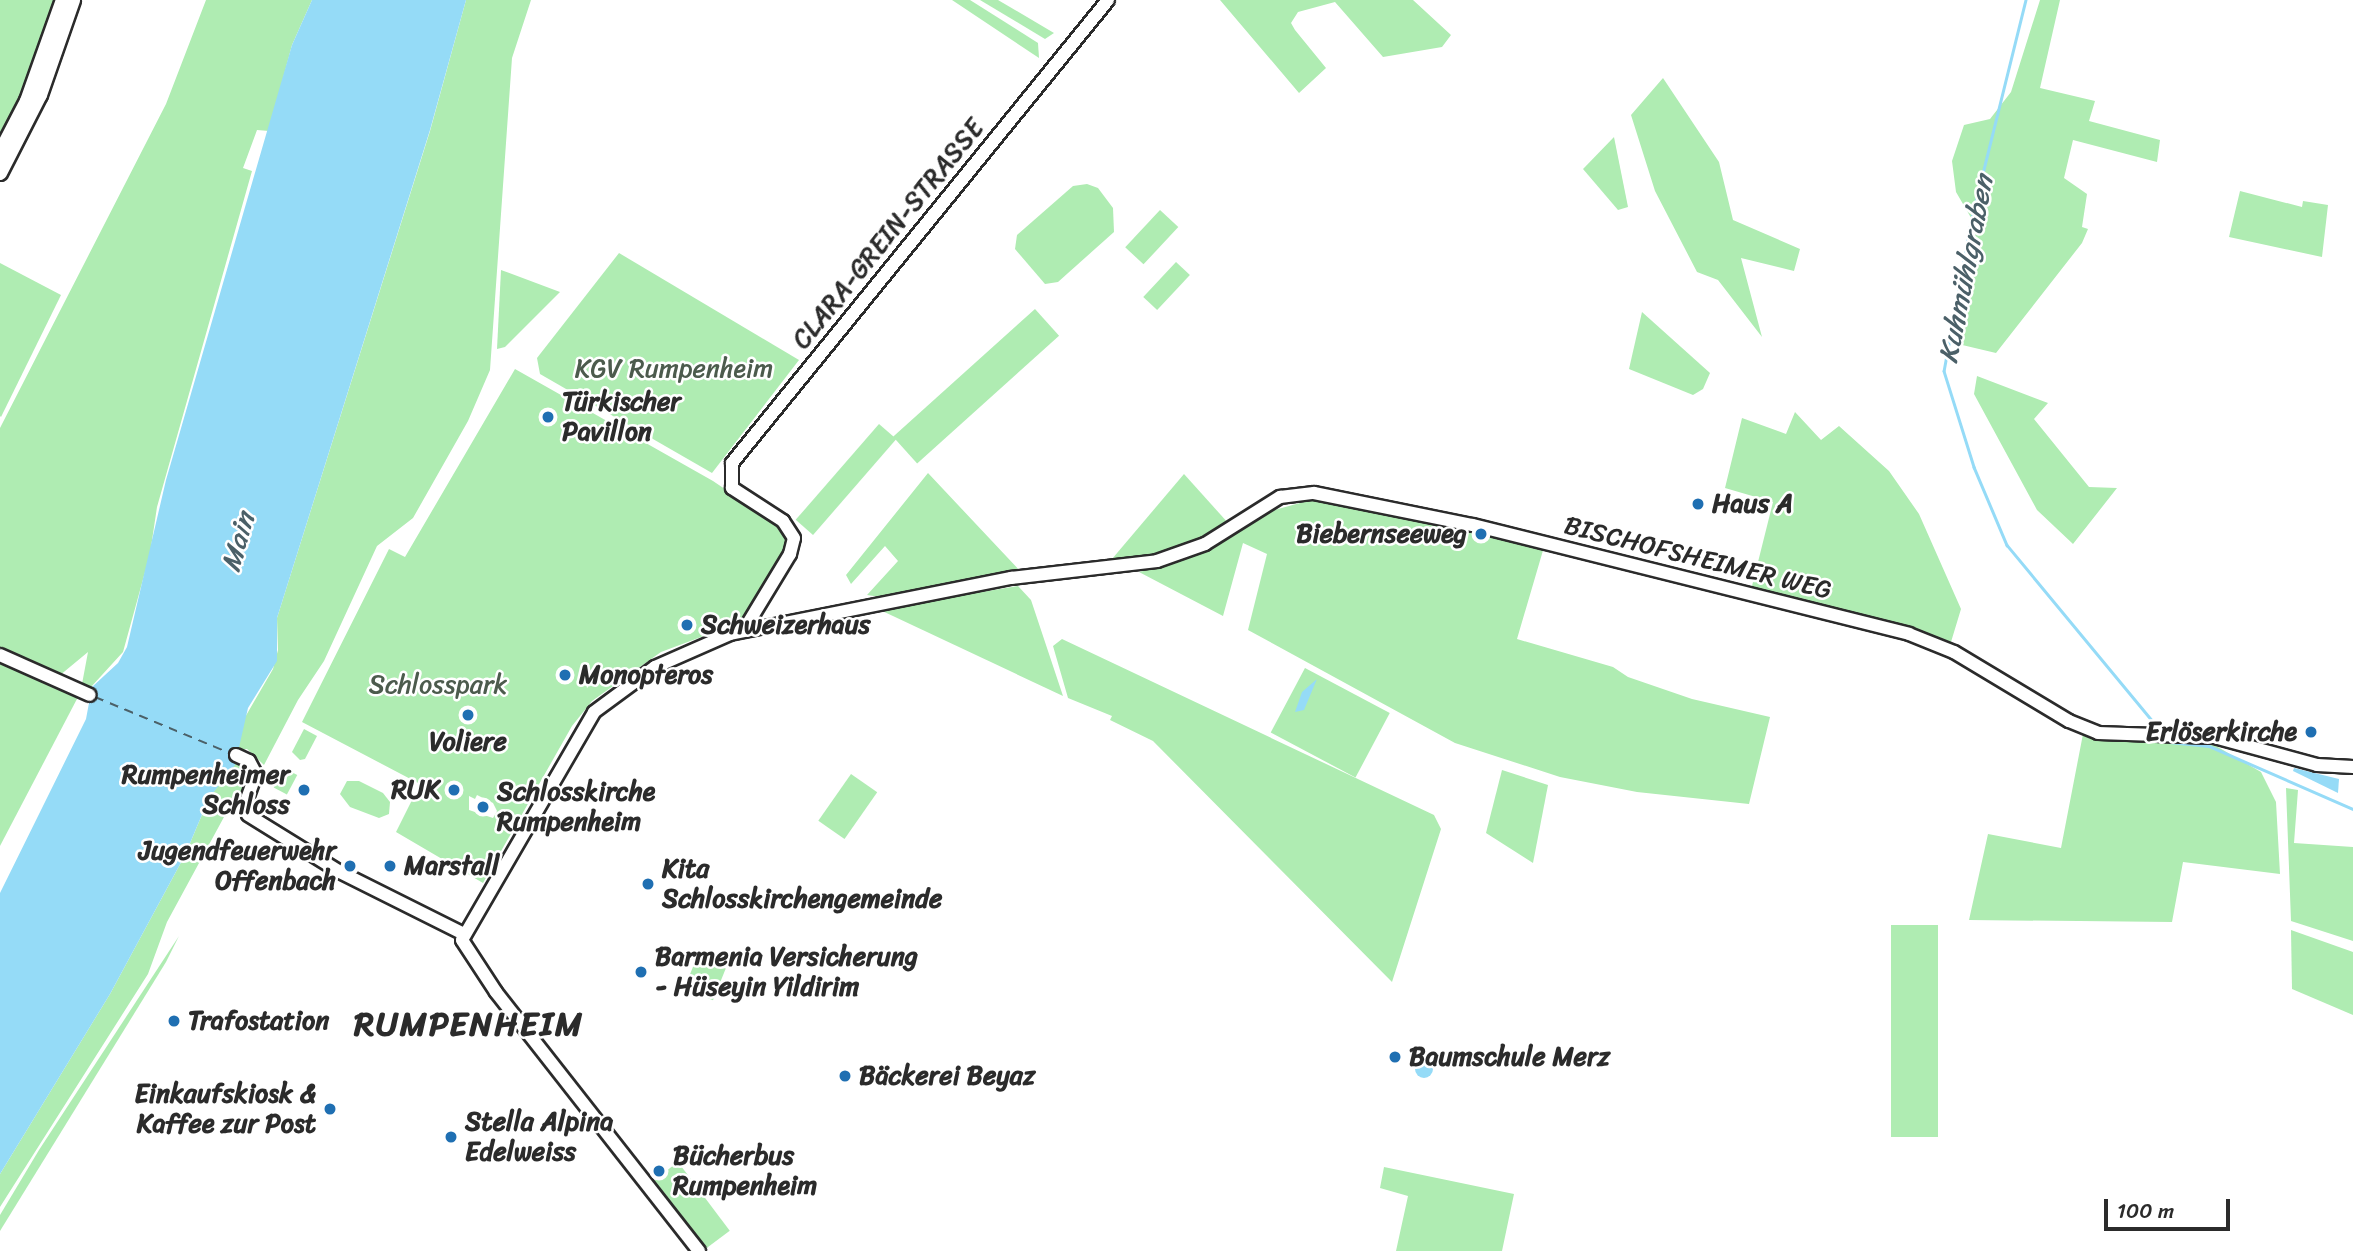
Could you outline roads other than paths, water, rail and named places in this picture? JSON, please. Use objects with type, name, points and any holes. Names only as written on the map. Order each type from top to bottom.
[{"type":"main road","points":[[0,153],[27,101],[62,0]]},
{"type":"main road","points":[[0,173],[40,95],[73,0]]},
{"type":"street","name":"CLARA-GREIN-STRASSE","points":[[744,630],[794,542],[788,525],[732,488],[732,463],[1108,0]]},
{"type":"street","name":"BISCHOFSHEIMER WEG","points":[[464,934],[594,712],[655,667],[744,630],[1024,576],[1157,561],[1205,544],[1284,496],[1321,494],[1473,525],[1920,638],[1954,652],[2069,721],[2098,733],[2214,737],[2317,765],[2353,767]]},
{"type":"street","points":[[0,655],[90,695]]},
{"type":"street","points":[[236,755],[248,761],[256,774],[245,805],[248,815],[364,884],[464,934],[466,951],[699,1251]]},
{"type":"water","name":"Main","points":[[312,0],[466,0],[430,130],[277,618],[277,661],[248,708],[235,765],[209,798],[185,855],[110,994],[0,1174],[0,893],[86,719],[92,687],[118,663],[127,647],[166,480],[292,45]]},
{"type":"water","points":[[1317,679],[1304,710],[1295,712],[1302,692]]},
{"type":"water","points":[[2294,768],[2339,779],[2338,793],[2293,771]]},
{"type":"water","points":[[1424,1060],[1430,1063],[1433,1069],[1430,1075],[1424,1078],[1418,1075],[1415,1069],[1418,1063]]},
{"type":"waterway","name":"Kuhmühlgraben","points":[[2026,0],[1971,223],[1944,371],[1974,467],[2007,545],[2160,730]]},
{"type":"waterway","name":"Kuhmühlgraben","points":[[2169,742],[2209,746],[2353,809]]},
{"type":"place","name":"Türkischer Pavillon","points":[[548,417]]},
{"type":"place","name":"Haus A","points":[[1698,504]]},
{"type":"place","name":"Biebernseeweg","points":[[1481,534]]},
{"type":"place","name":"Schweizerhaus","points":[[687,625]]},
{"type":"place","name":"Monopteros","points":[[565,675]]},
{"type":"place","name":"Voliere","points":[[468,715]]},
{"type":"place","name":"Erlöserkirche","points":[[2311,732]]},
{"type":"place","name":"Rumpenheimer Schloss","points":[[304,790]]},
{"type":"place","name":"RUK","points":[[454,790]]},
{"type":"place","name":"Schlosskirche Rumpenheim","points":[[483,807]]},
{"type":"place","name":"Jugendfeuerwehr Offenbach","points":[[350,866]]},
{"type":"place","name":"Marstall","points":[[390,866]]},
{"type":"place","name":"Kita Schlosskirchengemeinde","points":[[648,884]]},
{"type":"place","name":"Barmenia Versicherung - Hüseyin Yildirim","points":[[641,972]]},
{"type":"place","name":"Trafostation","points":[[174,1021]]},
{"type":"place","name":"Baumschule Merz","points":[[1395,1057]]},
{"type":"place","name":"Bäckerei Beyaz","points":[[845,1076]]},
{"type":"place","name":"Einkaufskiosk & Kaffee zur Post","points":[[330,1109]]},
{"type":"place","name":"Stella Alpina Edelweiss","points":[[451,1137]]},
{"type":"place","name":"Bücherbus Rumpenheim","points":[[659,1171]]},
{"type":"district","name":"RUMPENHEIM","points":[[469,1025]]},
{"type":"park label","name":"KGV Rumpenheim","points":[[674,369]]},
{"type":"park label","name":"Schlosspark","points":[[438,685]]}]
